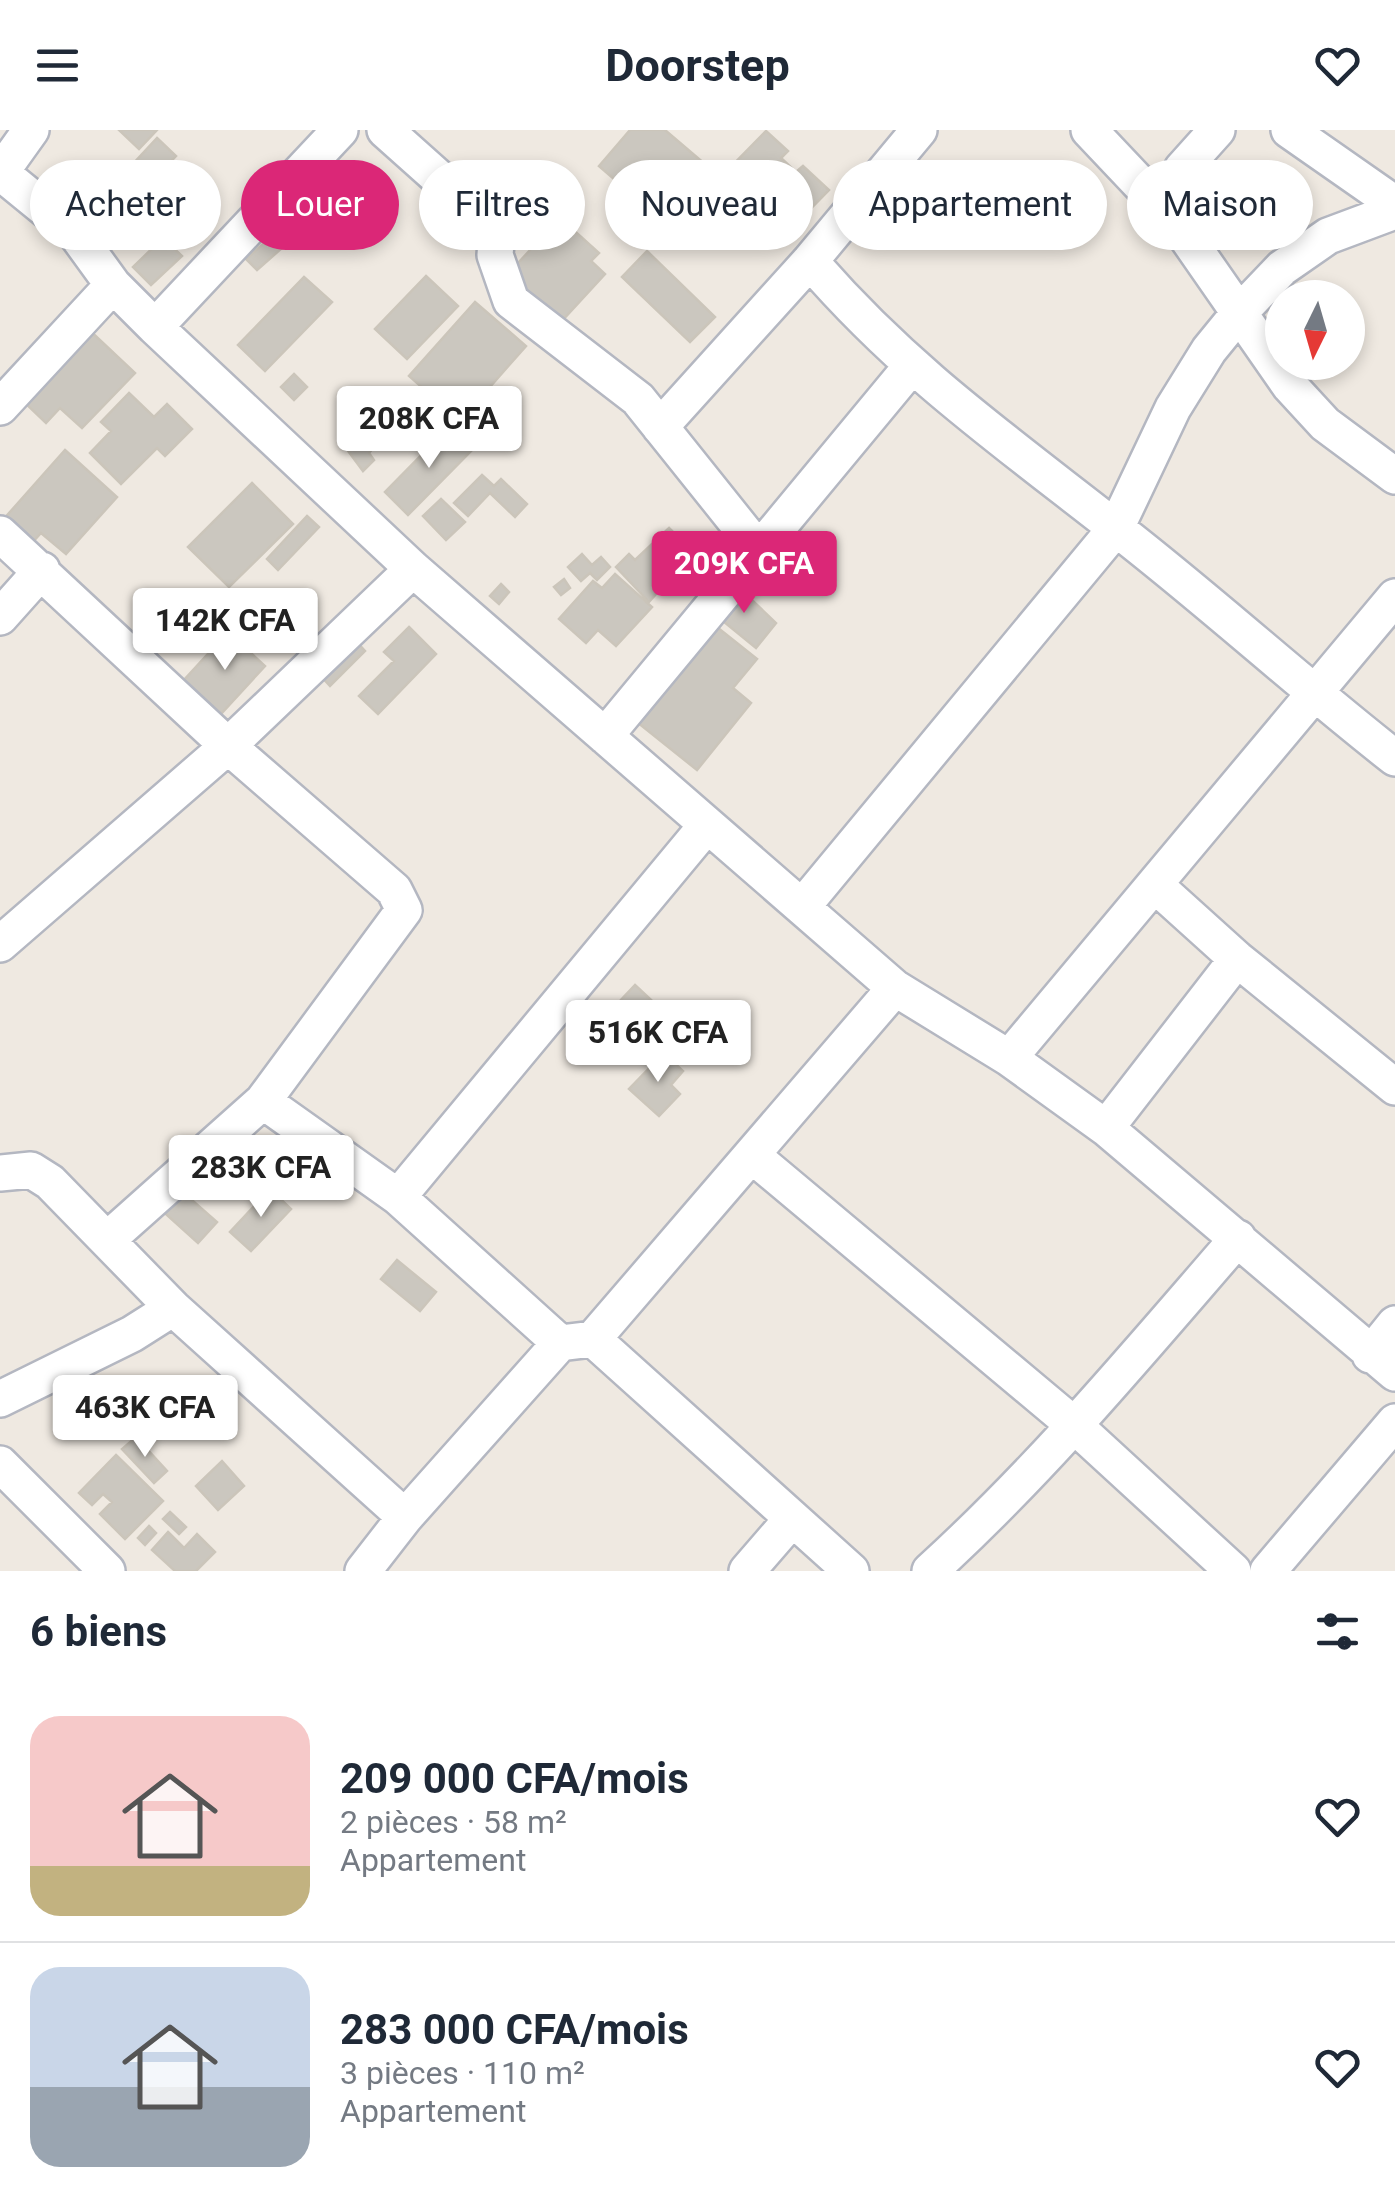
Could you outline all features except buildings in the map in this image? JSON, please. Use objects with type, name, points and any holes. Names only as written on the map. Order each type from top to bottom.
[{"type":"street","points":[[31,130],[0,172],[76,234],[113,286],[413,569],[895,988],[1009,1058],[1106,1128],[1382,1364],[1395,1324]]},
{"type":"street","points":[[154,326],[340,130]]},
{"type":"street","points":[[384,130],[497,230],[495,255],[510,301],[638,399],[758,549]]},
{"type":"street","points":[[660,427],[810,261],[919,130]]},
{"type":"street","points":[[1089,130],[1127,170]]},
{"type":"street","points":[[1182,160],[1184,130]]},
{"type":"street","points":[[1190,160],[1217,130]]},
{"type":"street","points":[[1289,130],[1395,208]]},
{"type":"street","points":[[802,907],[1116,528],[1174,408],[1209,350],[1240,312],[1282,268],[1328,236],[1395,208]]},
{"type":"street","points":[[1196,250],[1290,386],[1325,424],[1395,476]]},
{"type":"street","points":[[810,261],[910,368],[1116,528],[1395,758]]},
{"type":"street","points":[[0,407],[113,286]]},
{"type":"street","points":[[605,736],[910,368]]},
{"type":"street","points":[[0,534],[228,746],[394,890],[404,910],[264,1101],[107,1240]]},
{"type":"street","points":[[0,944],[228,746],[413,569]]},
{"type":"street","points":[[0,616],[42,570]]},
{"type":"street","points":[[1009,1058],[1395,597]]},
{"type":"street","points":[[398,1197],[708,825]]},
{"type":"street","points":[[1155,884],[1237,959],[1395,1086]]},
{"type":"street","points":[[1106,1128],[1237,959]]},
{"type":"street","points":[[363,1571],[405,1517],[754,1157],[895,988]]},
{"type":"street","points":[[264,1101],[398,1197],[851,1571]]},
{"type":"street","points":[[754,1157],[1074,1425],[1233,1571]]},
{"type":"street","points":[[0,1173],[31,1170],[50,1182],[173,1308],[405,1517]]},
{"type":"street","points":[[930,1571],[987,1519],[1074,1425],[1238,1238]]},
{"type":"street","points":[[0,1399],[132,1334],[173,1308]]},
{"type":"street","points":[[1268,1571],[1395,1422]]},
{"type":"street","points":[[0,1464],[107,1571]]},
{"type":"street","points":[[746,1571],[792,1519]]}]
